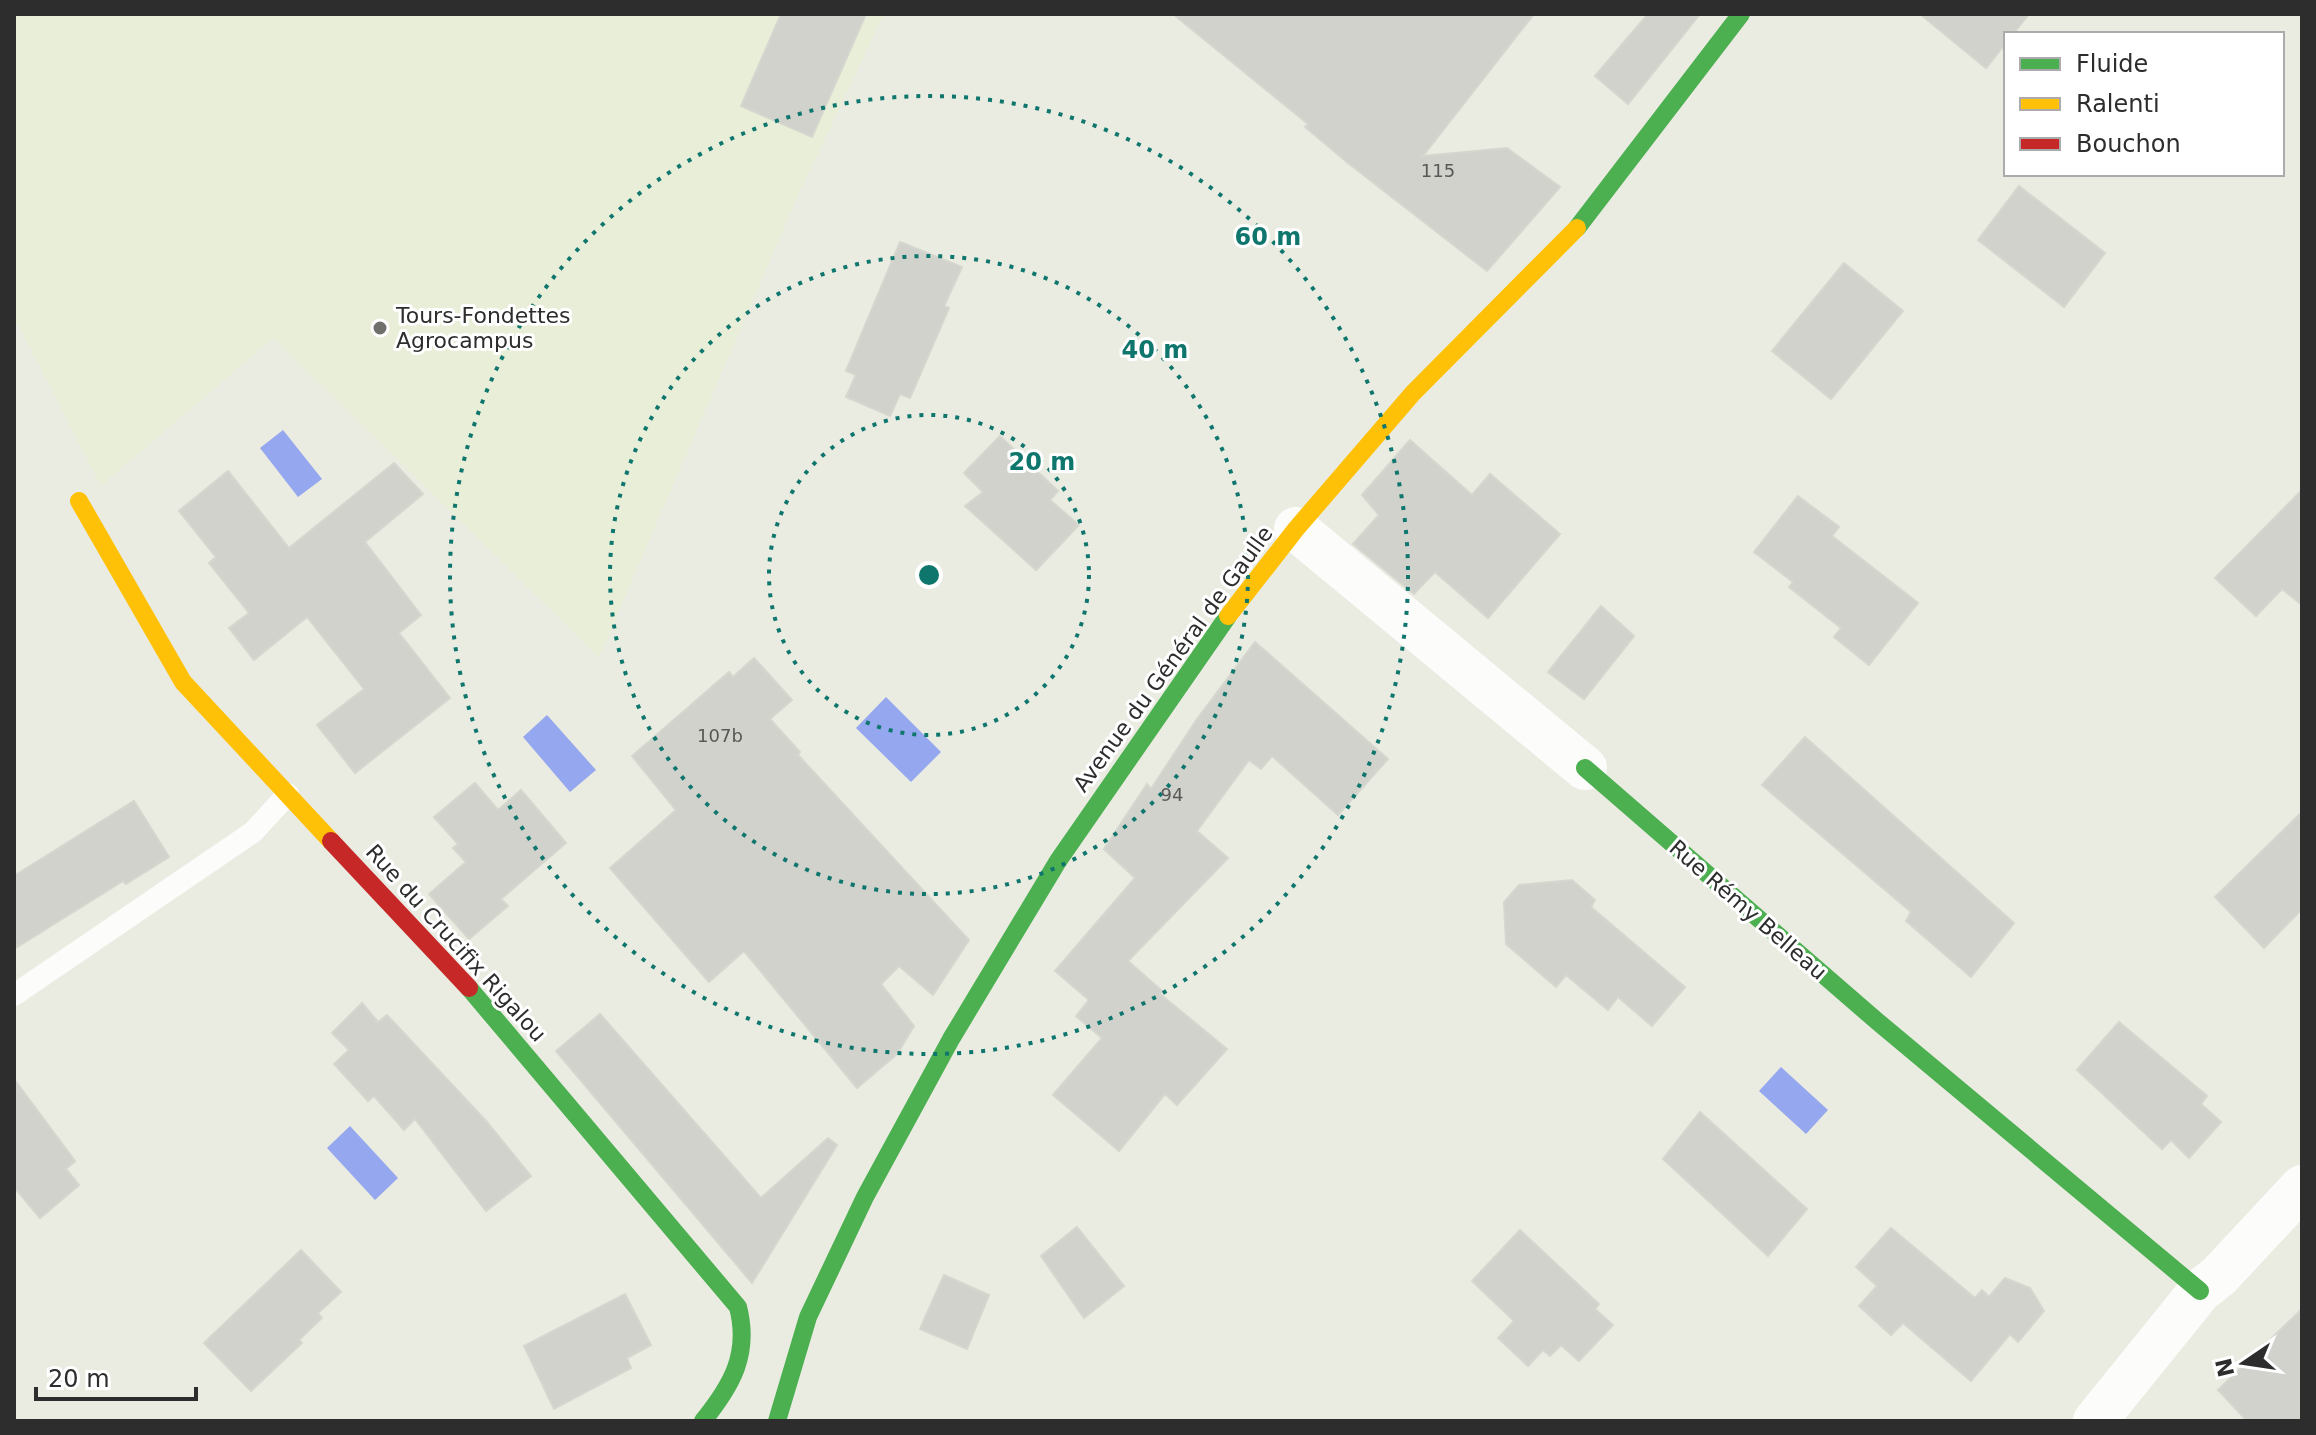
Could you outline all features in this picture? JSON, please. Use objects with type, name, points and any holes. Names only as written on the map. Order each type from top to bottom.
[{"type":"street","name":"Avenue du Général de Gaulle","points":[[777,1421],[808,1317],[865,1197],[951,1039],[1058,861],[1229,614],[1296,529],[1413,393],[1566,242],[1741,14]]},
{"type":"street","name":"Rue du Crucifix Rigalou","points":[[79,501],[183,682],[490,1011],[738,1307],[746,1330],[744,1354],[703,1421]]},
{"type":"street","name":"Rue Rémy Belleau","points":[[1296,529],[1585,768],[1878,1022],[2200,1291]]},
{"type":"street","points":[[2107,1416],[2200,1291],[2219,1276],[2302,1187]]},
{"type":"lane","points":[[14,995],[253,832],[288,794]]},
{"type":"shaded area","name":"Tours-Fondettes Agrocampus","points":[[14,14],[884,14],[796,200],[599,657],[273,338],[101,486],[14,317]]},
{"type":"water","points":[[283,430],[322,479],[298,497],[260,448]]},
{"type":"water","points":[[886,697],[941,752],[911,782],[856,728]]},
{"type":"water","points":[[547,715],[596,770],[570,792],[523,737]]},
{"type":"water","points":[[1781,1067],[1828,1110],[1806,1134],[1759,1091]]},
{"type":"water","points":[[350,1126],[398,1178],[375,1200],[327,1148]]},
{"type":"building","points":[[781,14],[866,14],[812,137],[741,106]]},
{"type":"building","points":[[1173,14],[1534,14],[1423,156],[1507,148],[1560,187],[1487,271],[1348,163],[1305,127],[1308,124]]},
{"type":"building","points":[[1648,14],[1700,14],[1628,104],[1595,76]]},
{"type":"building","points":[[1920,14],[2029,14],[2015,32],[2004,32],[2004,46],[1986,68]]},
{"type":"building","points":[[2019,186],[2105,253],[2064,307],[1978,240]]},
{"type":"building","points":[[900,242],[962,267],[944,306],[949,308],[910,398],[900,394],[890,416],[846,397],[856,375],[846,371]]},
{"type":"building","points":[[1844,263],[1903,311],[1831,399],[1772,351]]},
{"type":"building","points":[[1000,436],[1058,491],[1050,500],[1079,525],[1036,570],[965,506],[983,492],[964,473]]},
{"type":"building","points":[[1410,440],[1472,495],[1490,474],[1560,534],[1488,618],[1435,572],[1414,594],[1353,544],[1379,515],[1362,495]]},
{"type":"building","points":[[394,463],[423,494],[365,542],[421,615],[399,633],[450,698],[355,773],[317,725],[364,689],[307,617],[254,660],[229,628],[249,613],[209,563],[216,557],[179,511],[228,471],[289,548]]},
{"type":"building","points":[[2302,490],[2302,605],[2282,589],[2256,616],[2215,578]]},
{"type":"building","points":[[1798,496],[1839,527],[1832,536],[1918,603],[1869,665],[1834,637],[1841,628],[1789,587],[1793,582],[1754,552]]},
{"type":"building","points":[[1601,606],[1634,636],[1584,699],[1548,672]]},
{"type":"building","points":[[1255,642],[1388,759],[1338,815],[1272,756],[1261,769],[1249,760],[1197,831],[1228,858],[1128,961],[1162,991],[1160,994],[1227,1049],[1177,1105],[1165,1094],[1119,1151],[1053,1095],[1102,1038],[1076,1016],[1089,1000],[1055,971],[1135,878],[1104,849],[1147,784],[1151,789],[1197,719]]},
{"type":"building","points":[[754,658],[792,700],[770,719],[800,752],[798,755],[969,940],[933,995],[899,966],[881,984],[914,1026],[897,1054],[857,1088],[744,951],[709,982],[610,868],[676,810],[632,756],[729,672],[733,677]]},
{"type":"building","points":[[1805,737],[2014,923],[1971,977],[1906,921],[1911,912],[1762,785]]},
{"type":"building","points":[[475,783],[498,810],[521,790],[566,843],[501,899],[508,906],[469,939],[429,894],[466,862],[453,848],[458,844],[434,817]]},
{"type":"building","points":[[134,801],[169,857],[126,884],[123,881],[14,949],[14,876]]},
{"type":"building","points":[[2302,812],[2302,909],[2264,948],[2215,897]]},
{"type":"building","points":[[1572,880],[1595,900],[1591,907],[1685,987],[1652,1026],[1618,997],[1608,1010],[1566,975],[1556,987],[1506,944],[1504,902],[1519,885]]},
{"type":"building","points":[[362,1003],[378,1022],[387,1015],[487,1122],[531,1176],[486,1211],[415,1119],[404,1130],[374,1096],[368,1101],[334,1064],[349,1050],[332,1033]]},
{"type":"building","points":[[600,1014],[761,1198],[828,1138],[837,1145],[752,1283],[556,1051]]},
{"type":"building","points":[[2119,1022],[2207,1096],[2201,1104],[2221,1122],[2189,1158],[2171,1140],[2162,1149],[2077,1070]]},
{"type":"building","points":[[14,1079],[75,1161],[66,1169],[79,1185],[40,1218],[14,1187]]},
{"type":"building","points":[[1700,1112],[1807,1209],[1768,1256],[1663,1159]]},
{"type":"building","points":[[1077,1227],[1124,1286],[1084,1318],[1041,1256]]},
{"type":"building","points":[[1891,1228],[1975,1298],[1982,1290],[1989,1297],[2005,1278],[2030,1288],[2044,1311],[2018,1342],[2010,1334],[1971,1381],[1903,1323],[1891,1335],[1859,1306],[1877,1286],[1856,1267]]},
{"type":"building","points":[[1520,1230],[1599,1304],[1595,1309],[1613,1325],[1579,1361],[1561,1345],[1550,1356],[1543,1350],[1528,1366],[1498,1338],[1514,1321],[1472,1281]]},
{"type":"building","points":[[301,1250],[341,1292],[318,1313],[322,1318],[299,1340],[302,1343],[251,1391],[204,1343]]},
{"type":"building","points":[[944,1275],[989,1295],[967,1349],[920,1329]]},
{"type":"building","points":[[625,1294],[651,1345],[627,1358],[631,1368],[554,1409],[524,1346]]},
{"type":"building","points":[[2302,1309],[2302,1421],[2247,1421],[2218,1390]]},
{"type":"traffic: fast","points":[[1577,228],[1741,14]]},
{"type":"traffic: fast","points":[[777,1421],[808,1317],[865,1197],[951,1039],[1058,861],[1228,616]]},
{"type":"traffic: fast","points":[[1585,768],[1878,1022],[2200,1291]]},
{"type":"traffic: fast","points":[[469,988],[738,1307],[742,1340],[736,1368],[703,1421]]},
{"type":"traffic: slow","points":[[1228,616],[1296,529],[1413,393],[1577,228]]},
{"type":"traffic: slow","points":[[79,501],[183,682],[331,841]]},
{"type":"traffic: jam","points":[[331,841],[469,988]]},
{"type":"place","name":"Tours-Fondettes Agrocampus","points":[[380,328]]}]
